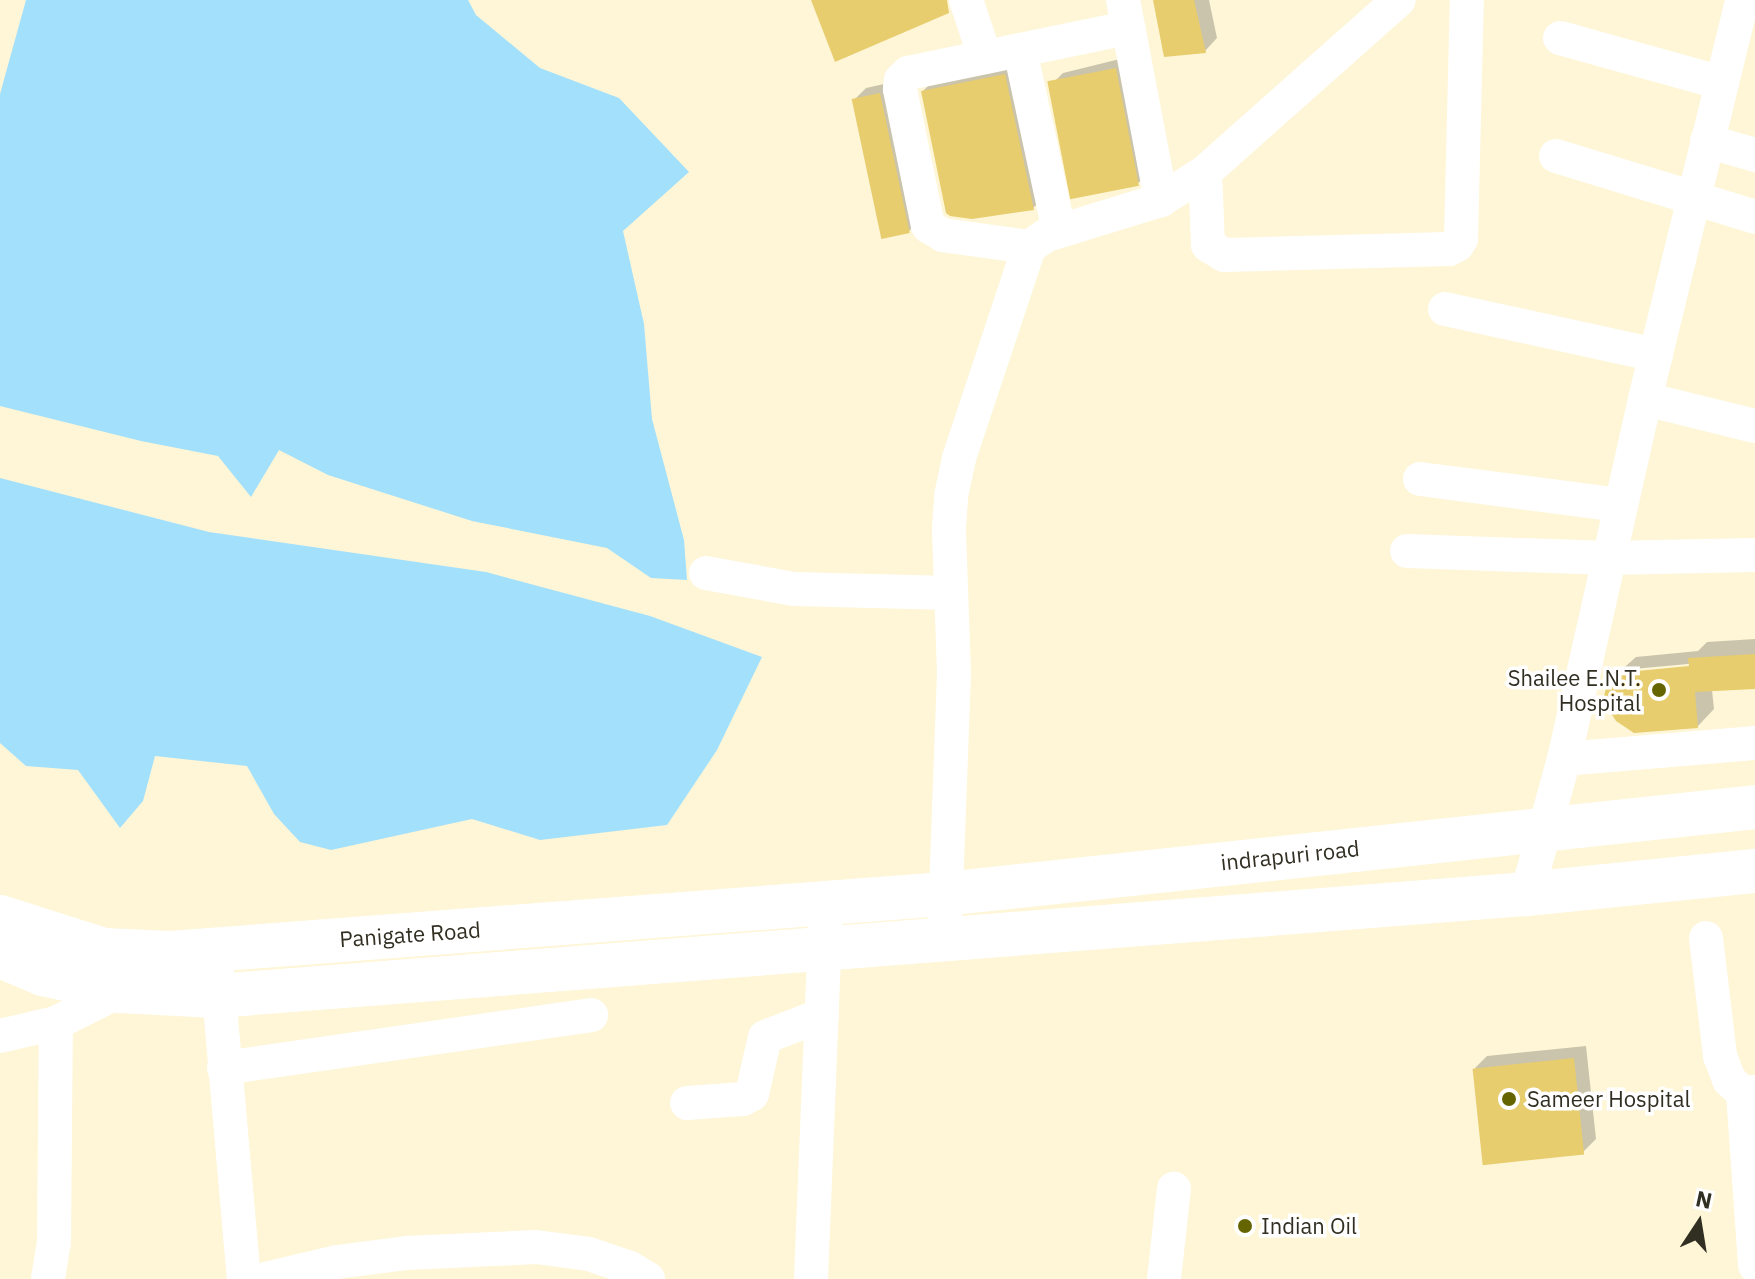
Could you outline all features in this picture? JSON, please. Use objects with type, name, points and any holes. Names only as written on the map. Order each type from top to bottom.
[{"type":"main road","name":"indrapuri road","points":[[826,903],[944,894],[1546,827],[1755,807]]},
{"type":"main road","points":[[825,949],[1527,894],[1755,871]]},
{"type":"main road","name":"Panigate Road","points":[[0,917],[104,950],[170,953],[826,903]]},
{"type":"main road","name":"Panigate Road","points":[[0,956],[43,974],[135,992],[216,996],[825,949]]},
{"type":"street","points":[[966,0],[985,57]]},
{"type":"street","points":[[946,938],[944,894],[952,774],[949,528],[959,458],[1029,247],[1037,239],[1059,231],[1161,200],[1205,172],[1399,0]]},
{"type":"street","points":[[1205,172],[1208,245],[1224,255],[1449,249],[1457,245],[1461,239],[1467,0]]},
{"type":"street","points":[[1527,894],[1564,759],[1620,505],[1707,141],[1722,83],[1744,43],[1742,0]]},
{"type":"street","points":[[1029,247],[943,235],[928,226],[900,89],[901,80],[908,73],[1020,50],[1126,14],[1161,200]]},
{"type":"street","points":[[1560,38],[1722,83]]},
{"type":"street","points":[[1020,50],[1059,231]]},
{"type":"street","points":[[1707,141],[1755,155]]},
{"type":"street","points":[[1556,156],[1755,217]]},
{"type":"street","points":[[1445,309],[1656,355]]},
{"type":"street","points":[[1645,399],[1755,426]]},
{"type":"street","points":[[1420,479],[1620,505]]},
{"type":"street","points":[[1407,551],[1608,558],[1755,555]]},
{"type":"street","points":[[706,573],[794,589],[951,593]]},
{"type":"street","points":[[1564,759],[1755,743]]},
{"type":"street","points":[[811,1279],[826,903]]},
{"type":"street","points":[[1706,938],[1720,1056],[1729,1080],[1749,1092],[1755,1266]]},
{"type":"street","points":[[215,949],[216,996],[244,1279]]},
{"type":"street","points":[[0,1036],[56,1023],[135,992]]},
{"type":"street","points":[[224,1068],[591,1015]]},
{"type":"street","points":[[687,1103],[743,1099],[752,1094],[765,1037],[822,1015]]},
{"type":"street","points":[[48,1279],[54,1243],[56,1023]]},
{"type":"street","points":[[1164,1279],[1174,1189]]},
{"type":"street","points":[[265,1279],[337,1262],[406,1253],[536,1247],[589,1254],[630,1268],[648,1279]]},
{"type":"water","points":[[26,0],[468,0],[476,15],[540,68],[619,98],[689,172],[623,231],[644,324],[652,419],[684,540],[687,580],[651,578],[607,548],[472,521],[328,475],[279,450],[251,497],[218,456],[141,441],[0,406],[0,94]]},
{"type":"water","points":[[0,478],[209,532],[486,572],[650,616],[762,657],[717,750],[667,825],[540,840],[472,819],[331,850],[300,842],[274,814],[247,766],[155,756],[143,801],[120,828],[78,770],[26,766],[0,743]]},
{"type":"building","points":[[811,0],[947,0],[949,13],[835,62]]},
{"type":"building","points":[[1153,0],[1194,0],[1206,53],[1164,57]]},
{"type":"building","points":[[1116,68],[1139,186],[1070,199],[1047,81]]},
{"type":"building","points":[[1005,74],[1034,210],[972,219],[950,216],[946,213],[921,91]]},
{"type":"building","points":[[880,93],[910,233],[881,239],[852,99]]},
{"type":"building","points":[[1755,654],[1755,689],[1695,692],[1698,728],[1634,733],[1616,721],[1603,701],[1608,679],[1618,678],[1617,673],[1689,666],[1688,658]]},
{"type":"building","points":[[1574,1058],[1584,1154],[1483,1165],[1473,1069]]},
{"type":"place","name":"Shailee E.N.T. Hospital","points":[[1659,690]]},
{"type":"place","name":"Sameer Hospital","points":[[1509,1099]]},
{"type":"place","name":"Indian Oil","points":[[1245,1226]]}]
